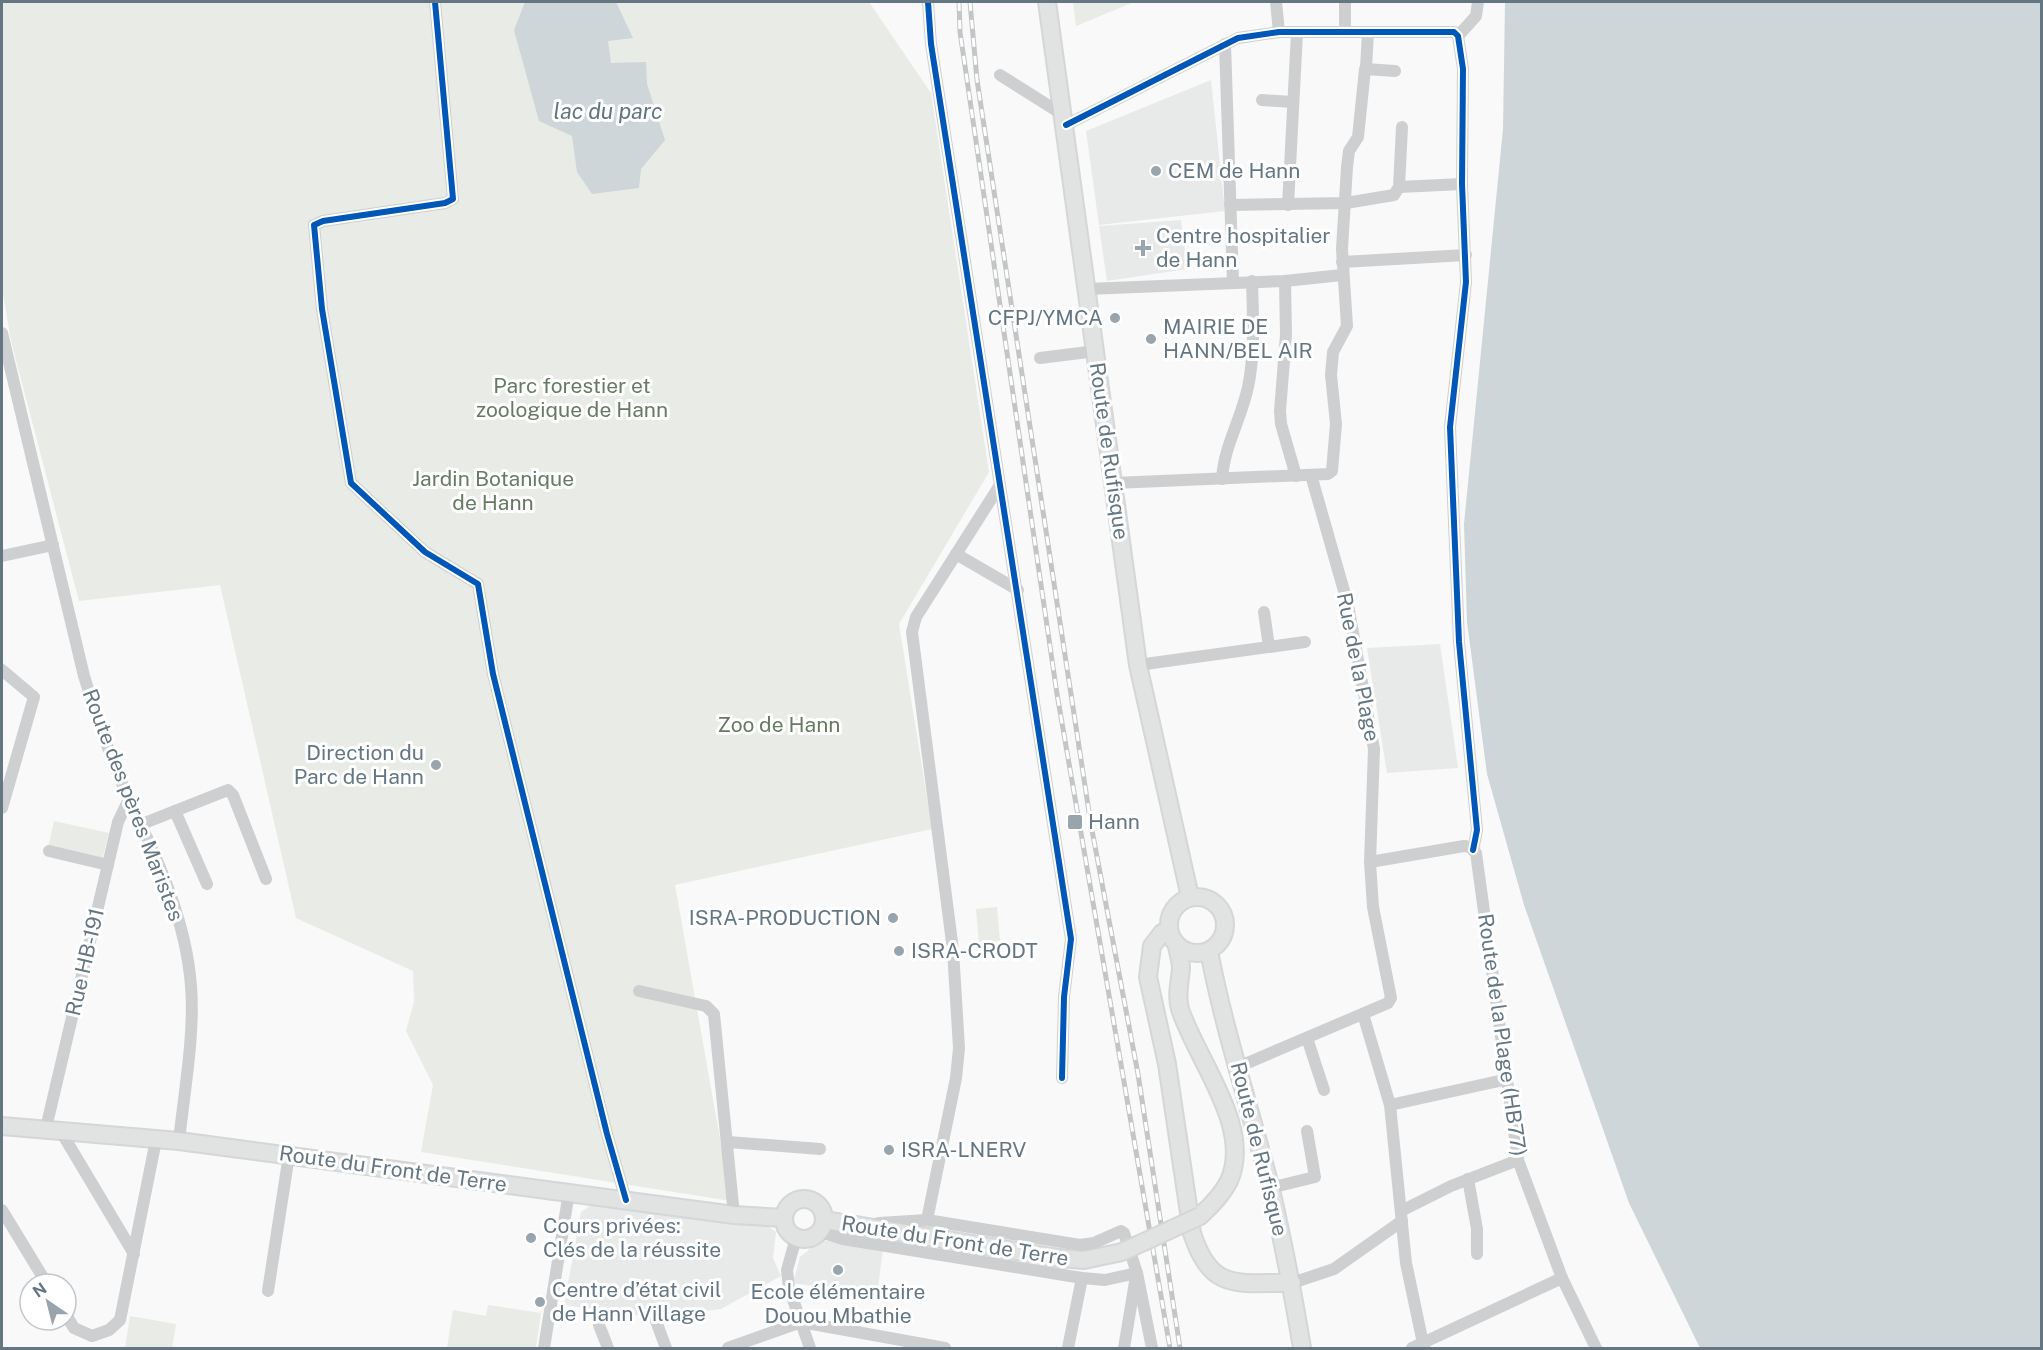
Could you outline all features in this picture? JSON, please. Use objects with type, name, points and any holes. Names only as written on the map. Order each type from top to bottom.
[{"type":"main road","name":"Route de Rufisque","points":[[1047,2],[1138,665],[1190,897]]},
{"type":"main road","points":[[1181,967],[1202,952],[1217,945],[1225,929],[1222,911],[1208,898],[1190,897],[1176,906],[1171,913],[1169,930],[1177,946],[1202,952]]},
{"type":"main road","points":[[1169,930],[1162,933],[1152,946],[1148,977],[1167,1064],[1192,1233],[1198,1251],[1212,1271],[1233,1282],[1292,1283]]},
{"type":"main road","name":"Route du Front de Terre","points":[[822,1226],[845,1232],[876,1230],[1084,1260],[1122,1252],[1200,1216],[1217,1199],[1228,1183],[1234,1166],[1234,1133],[1179,1007],[1178,978],[1181,967],[1177,946]]},
{"type":"main road","name":"Route de Rufisque","points":[[1202,952],[1218,995],[1270,1188],[1292,1283],[1302,1348]]},
{"type":"main road","name":"Route du Front de Terre","points":[[2,1126],[179,1141],[735,1215],[784,1218],[790,1204],[806,1198],[820,1205],[822,1226]]},
{"type":"main road","points":[[784,1218],[787,1230],[796,1238]]},
{"type":"main road","name":"Route du Front de Terre","points":[[796,1238],[809,1239],[822,1226]]},
{"type":"street","points":[[435,2],[454,195],[453,199],[445,203],[323,221],[314,225],[322,309],[335,403],[347,470],[355,488],[425,552],[478,584],[494,674],[607,1134],[626,1200]]},
{"type":"street","points":[[928,2],[931,44],[1071,939],[1064,998],[1062,1078]]},
{"type":"street","points":[[1276,2],[1279,32]]},
{"type":"street","points":[[1345,2],[1345,31]]},
{"type":"street","points":[[1000,75],[1065,120],[1238,38],[1279,32],[1345,31],[1454,32],[1458,36],[1476,16],[1478,2]]},
{"type":"street","points":[[1114,483],[1328,474],[1335,467],[1336,424],[1331,375],[1333,352],[1347,326],[1342,268],[1347,156],[1358,137],[1368,32]]},
{"type":"street","points":[[1288,205],[1292,102],[1298,33]]},
{"type":"street","name":"Route de la Plage (HB77)","points":[[1458,36],[1463,69],[1462,184],[1466,255],[1464,314],[1450,427],[1459,642],[1477,830],[1473,850],[1508,1079],[1518,1161],[1562,1278],[1596,1348]]},
{"type":"street","points":[[1224,44],[1228,87],[1233,282]]},
{"type":"street","points":[[1366,68],[1395,71]]},
{"type":"street","points":[[1262,99],[1292,102]]},
{"type":"street","points":[[1230,205],[1346,203],[1394,195],[1399,187],[1402,127]]},
{"type":"street","points":[[1399,187],[1462,184]]},
{"type":"street","points":[[1087,289],[1285,281],[1342,268],[1466,255]]},
{"type":"street","points":[[1222,479],[1224,453],[1238,425],[1249,384],[1254,309],[1252,281]]},
{"type":"street","points":[[1285,281],[1286,335],[1280,418],[1296,476]]},
{"type":"street","name":"Route des pères Maristes","points":[[2,333],[84,676],[99,725],[176,908],[191,987],[179,1141]]},
{"type":"street","points":[[1040,358],[1096,351]]},
{"type":"street","name":"Rue de la Plage","points":[[1311,475],[1348,605],[1374,749],[1370,862],[1373,907],[1391,998],[1388,1003],[1363,1014]]},
{"type":"street","points":[[927,1220],[956,1078],[959,1048],[953,950],[912,633],[916,617],[1000,485]]},
{"type":"street","points":[[2,556],[53,545]]},
{"type":"street","points":[[956,554],[1018,590]]},
{"type":"street","points":[[1264,612],[1269,647]]},
{"type":"street","points":[[1138,665],[1305,642]]},
{"type":"street","points":[[2,670],[34,697],[2,805]]},
{"type":"street","points":[[142,824],[228,790],[231,792],[266,879]]},
{"type":"street","name":"Rue HB-191","points":[[53,1129],[108,865],[118,822],[129,799]]},
{"type":"street","points":[[176,811],[207,884]]},
{"type":"street","points":[[1370,862],[1464,846],[1473,850]]},
{"type":"street","points":[[49,851],[108,865]]},
{"type":"street","points":[[639,991],[706,1006],[714,1014],[735,1215]]},
{"type":"street","points":[[1238,1067],[1363,1014],[1390,1105],[1406,1263],[1420,1348],[1562,1278]]},
{"type":"street","points":[[1308,1038],[1324,1090]]},
{"type":"street","points":[[1390,1105],[1508,1079]]},
{"type":"street","points":[[53,1129],[134,1254]]},
{"type":"street","points":[[1270,1188],[1315,1177],[1307,1131]]},
{"type":"street","points":[[78,1331],[83,1334],[100,1335],[115,1327],[120,1320],[126,1300],[156,1140]]},
{"type":"street","points":[[728,1142],[820,1149]]},
{"type":"street","points":[[268,1291],[289,1155]]},
{"type":"street","points":[[1292,1283],[1334,1269],[1401,1216],[1468,1179],[1518,1161]]},
{"type":"street","points":[[1468,1179],[1477,1229],[1477,1254]]},
{"type":"street","points":[[544,1348],[569,1192]]},
{"type":"street","points":[[2,1210],[40,1272]]},
{"type":"street","points":[[876,1230],[879,1223],[887,1221],[927,1220],[1080,1245],[1094,1243],[1121,1231],[1124,1233],[1137,1273],[1152,1348]]},
{"type":"street","points":[[845,1232],[1082,1278],[1105,1280],[1137,1273]]},
{"type":"street","points":[[796,1238],[787,1270],[789,1288],[810,1348]]},
{"type":"street","points":[[1125,1348],[1137,1273]]},
{"type":"street","points":[[1068,1348],[1082,1278]]},
{"type":"street","points":[[656,1321],[666,1348]]},
{"type":"street","points":[[728,1348],[801,1322],[945,1348]]},
{"type":"street","points":[[599,1325],[608,1348]]},
{"type":"shaded area","name":"CEM de Hann","points":[[1211,80],[1225,211],[1099,225],[1086,131]]},
{"type":"shaded area","name":"Centre hospitalier de Hann","points":[[1181,220],[1187,269],[1107,281],[1099,226]]},
{"type":"shaded area","points":[[1440,644],[1458,768],[1387,773],[1367,648]]},
{"type":"shaded area","points":[[593,1204],[769,1227],[776,1232],[773,1258],[781,1276],[721,1309],[656,1318],[564,1305],[581,1212]]},
{"type":"shaded area","name":"Ecole élémentaire Douou Mbathie","points":[[821,1240],[883,1249],[877,1295],[793,1283],[800,1257]]},
{"type":"green space","name":"Parc forestier et zoologique de Hann","points":[[2,2],[869,2],[931,93],[989,472],[899,624],[932,829],[675,885],[731,1201],[421,1152],[433,1085],[406,1031],[414,1002],[413,971],[296,918],[220,585],[79,601],[11,341],[2,288]]},
{"type":"green space","points":[[1073,2],[1134,2],[1076,26]]},
{"type":"green space","points":[[54,821],[109,833],[102,860],[48,848]]},
{"type":"green space","points":[[997,907],[1000,941],[979,943],[976,909]]},
{"type":"green space","points":[[488,1305],[541,1313],[536,1348],[447,1348],[453,1310],[486,1316]]},
{"type":"green space","points":[[130,1316],[176,1324],[172,1348],[125,1348]]},
{"type":"water","name":"lac du parc","points":[[525,2],[616,2],[633,38],[608,41],[611,63],[646,62],[647,84],[665,140],[641,169],[639,188],[592,194],[577,172],[572,136],[539,121],[514,30]]},
{"type":"water","points":[[1505,2],[2041,2],[2041,1348],[1700,1348],[1629,1203],[1524,905],[1487,774],[1467,622],[1464,524],[1503,129]]},
{"type":"railway","points":[[959,2],[960,32],[1057,694],[1170,1348]]},
{"type":"railway","points":[[970,2],[977,80],[1091,825],[1138,1074],[1180,1348]]},
{"type":"cycle path","points":[[435,2],[453,199],[445,203],[323,221],[314,225],[322,309],[351,483],[425,552],[478,584],[493,674],[607,1134],[626,1200]]},
{"type":"cycle path","points":[[928,2],[931,44],[1071,939],[1064,997],[1062,1078]]},
{"type":"cycle path","points":[[1066,125],[1238,38],[1279,32],[1454,32],[1458,36],[1463,69],[1462,184],[1466,282],[1450,427],[1459,642],[1477,830],[1473,850]]},
{"type":"place","name":"CEM de Hann","points":[[1156,171]]},
{"type":"place","name":"Centre hospitalier de Hann","points":[[1143,248]]},
{"type":"place","name":"CFPJ/YMCA","points":[[1115,318]]},
{"type":"place","name":"MAIRIE DE HANN/BEL AIR","points":[[1151,339]]},
{"type":"place","name":"Direction du Parc de Hann","points":[[436,765]]},
{"type":"place","name":"Hann","points":[[1075,822]]},
{"type":"place","name":"ISRA-PRODUCTION","points":[[893,918]]},
{"type":"place","name":"ISRA-CRODT","points":[[899,951]]},
{"type":"place","name":"ISRA-LNERV","points":[[889,1150]]},
{"type":"place","name":"Cours privées: Clés de la réussite","points":[[531,1238]]},
{"type":"place","name":"Ecole élémentaire Douou Mbathie","points":[[838,1270]]},
{"type":"place","name":"Centre d’état civil de Hann Village","points":[[540,1302]]},
{"type":"park label","name":"Jardin Botanique de Hann","points":[[493,491]]},
{"type":"park label","name":"Zoo de Hann","points":[[779,725]]}]
